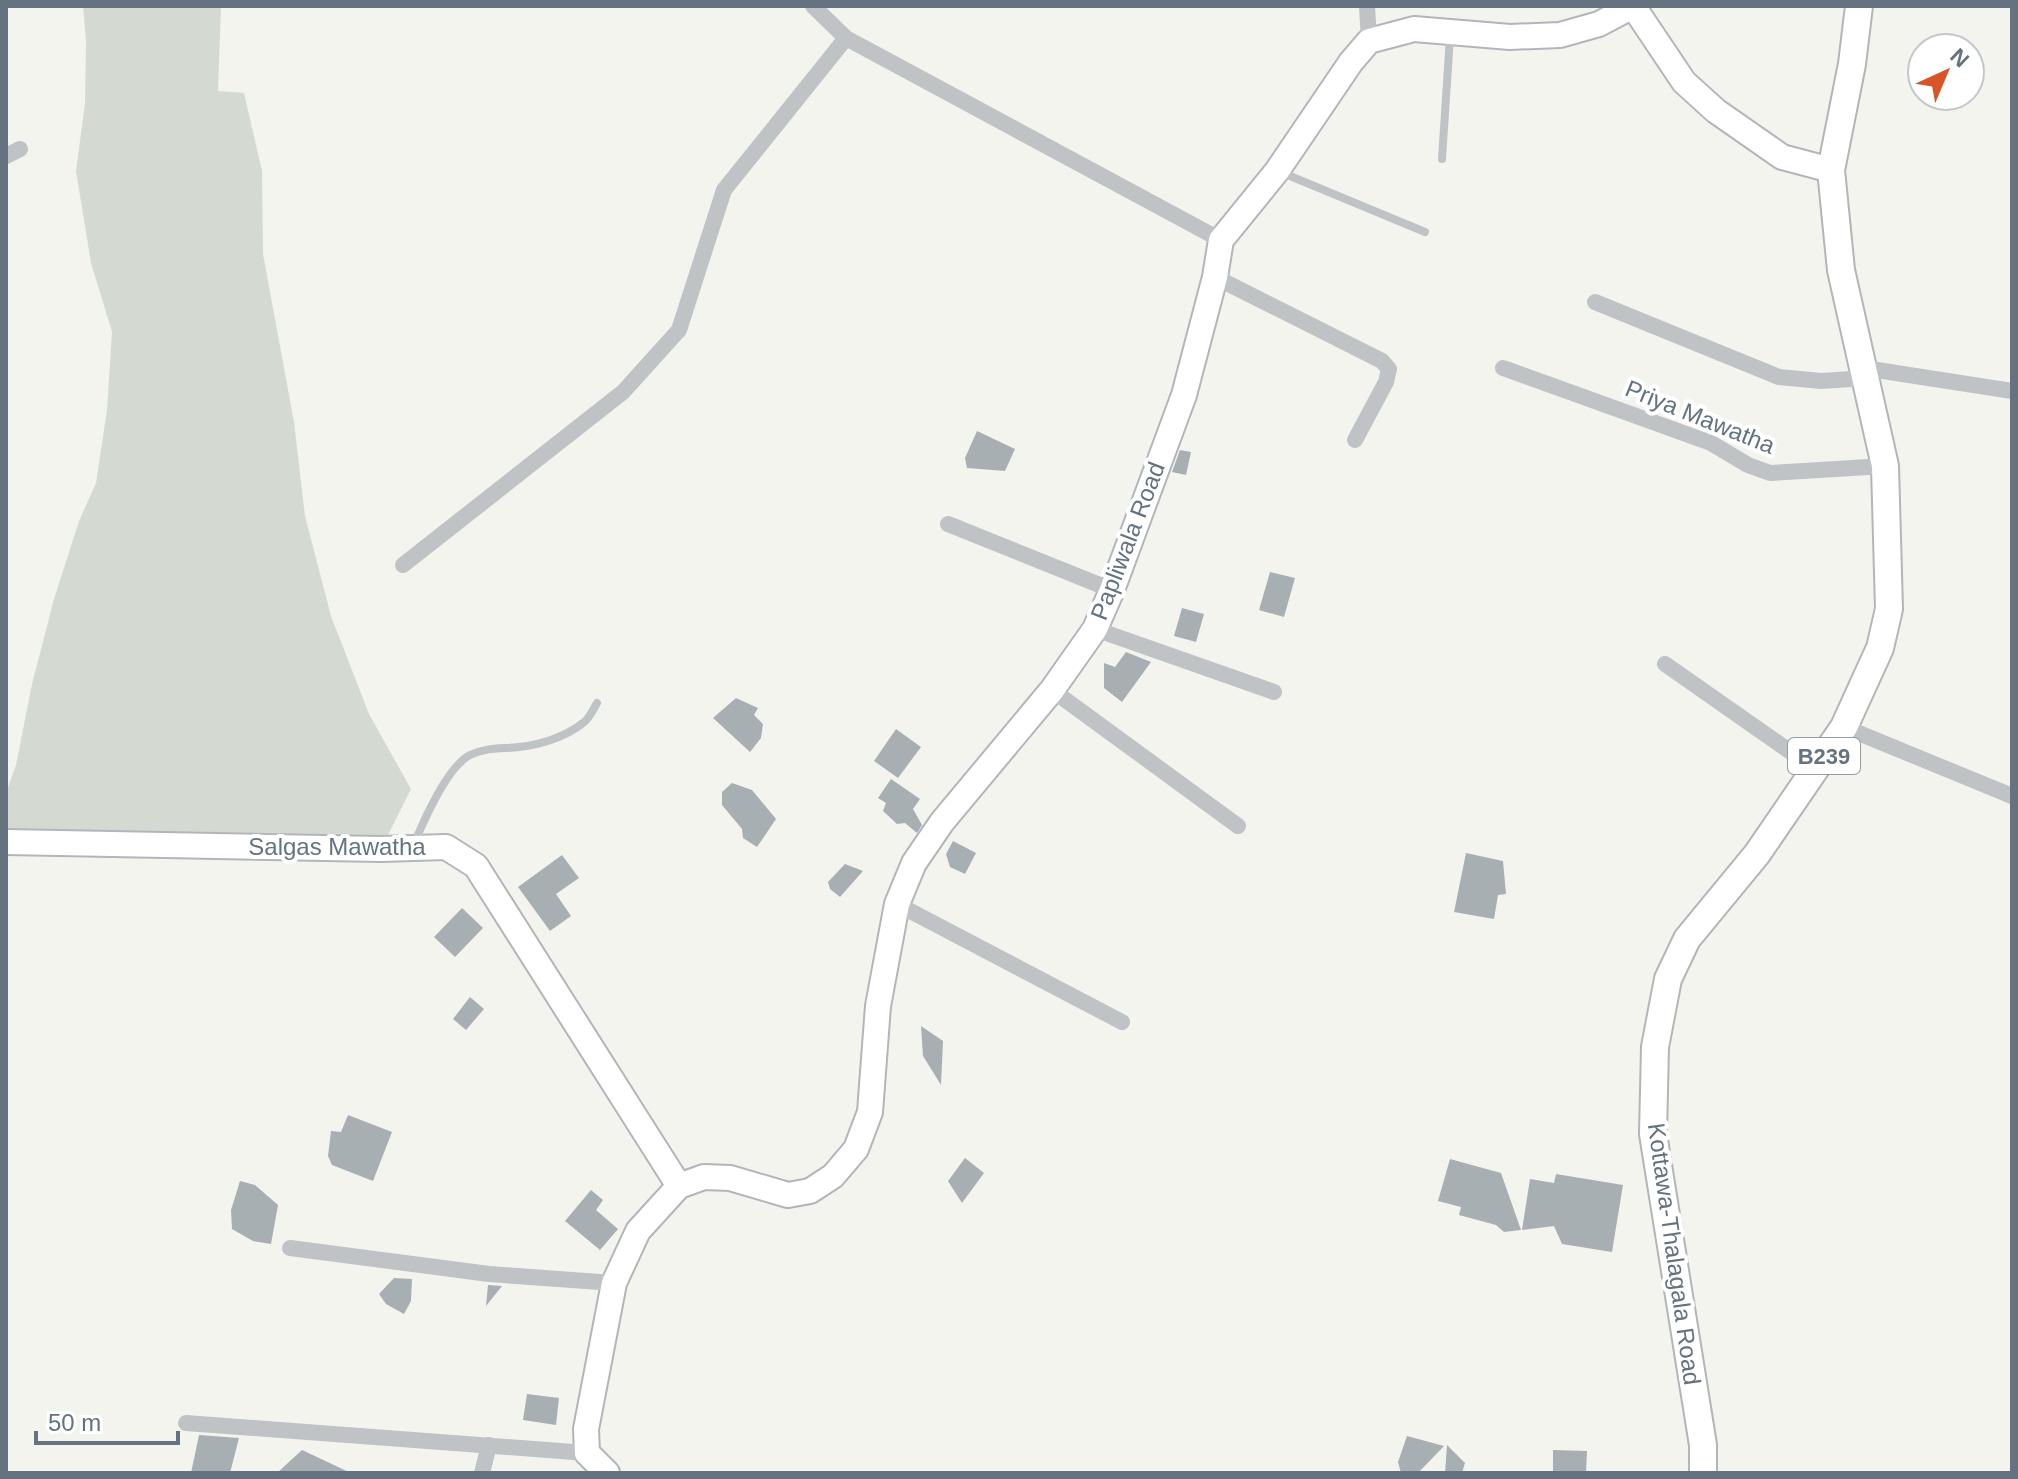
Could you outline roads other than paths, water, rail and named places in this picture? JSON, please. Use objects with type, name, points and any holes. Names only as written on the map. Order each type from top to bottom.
[{"type":"main road","name":"Kottawa-Thalagala Road","points":[[1703,1473],[1703,1445],[1653,1134],[1655,1047],[1668,979],[1687,939],[1757,854],[1844,727],[1880,648],[1889,609],[1885,466],[1841,270],[1831,170],[1852,64],[1859,6]]},
{"type":"street","points":[[813,6],[846,38],[1221,240]]},
{"type":"street","points":[[1367,6],[1369,41],[1414,29],[1510,37],[1560,35],[1599,24],[1632,6],[1684,82],[1716,111],[1782,157],[1831,170]]},
{"type":"street","points":[[403,565],[623,392],[679,330],[724,190],[846,38]]},
{"type":"street","name":"Papliwala Road","points":[[679,1186],[704,1177],[730,1178],[788,1195],[810,1191],[833,1176],[856,1149],[870,1112],[878,1006],[897,904],[914,863],[942,822],[1052,690],[1095,629],[1184,395],[1215,277],[1221,240],[1277,171],[1351,62],[1369,41]]},
{"type":"street","points":[[1215,277],[1382,361],[1389,369],[1386,382],[1355,440]]},
{"type":"street","points":[[1595,302],[1779,377],[1821,381],[1865,373],[2012,391]]},
{"type":"street","name":"Priya Mawatha","points":[[1503,368],[1711,443],[1748,465],[1770,473],[1885,466]]},
{"type":"street","points":[[948,524],[1112,590]]},
{"type":"street","points":[[1095,629],[1274,692]]},
{"type":"street","points":[[1665,664],[1815,769]]},
{"type":"street","points":[[1052,690],[1238,826]]},
{"type":"street","points":[[1844,727],[2012,796]]},
{"type":"street","name":"Salgas Mawatha","points":[[6,842],[446,847],[476,866],[679,1186]]},
{"type":"street","points":[[897,904],[1122,1022]]},
{"type":"street","points":[[600,1467],[586,1429],[614,1283],[638,1231],[679,1186]]},
{"type":"street","points":[[290,1248],[489,1274],[614,1283]]},
{"type":"street","points":[[186,1423],[489,1445],[600,1467]]},
{"type":"street","points":[[482,1473],[489,1445]]},
{"type":"lane","points":[[1442,159],[1450,33]]},
{"type":"lane","points":[[1277,171],[1425,232]]},
{"type":"lane","points":[[412,848],[454,770],[468,756],[489,748],[521,747],[553,739],[585,722],[597,703]]}]
